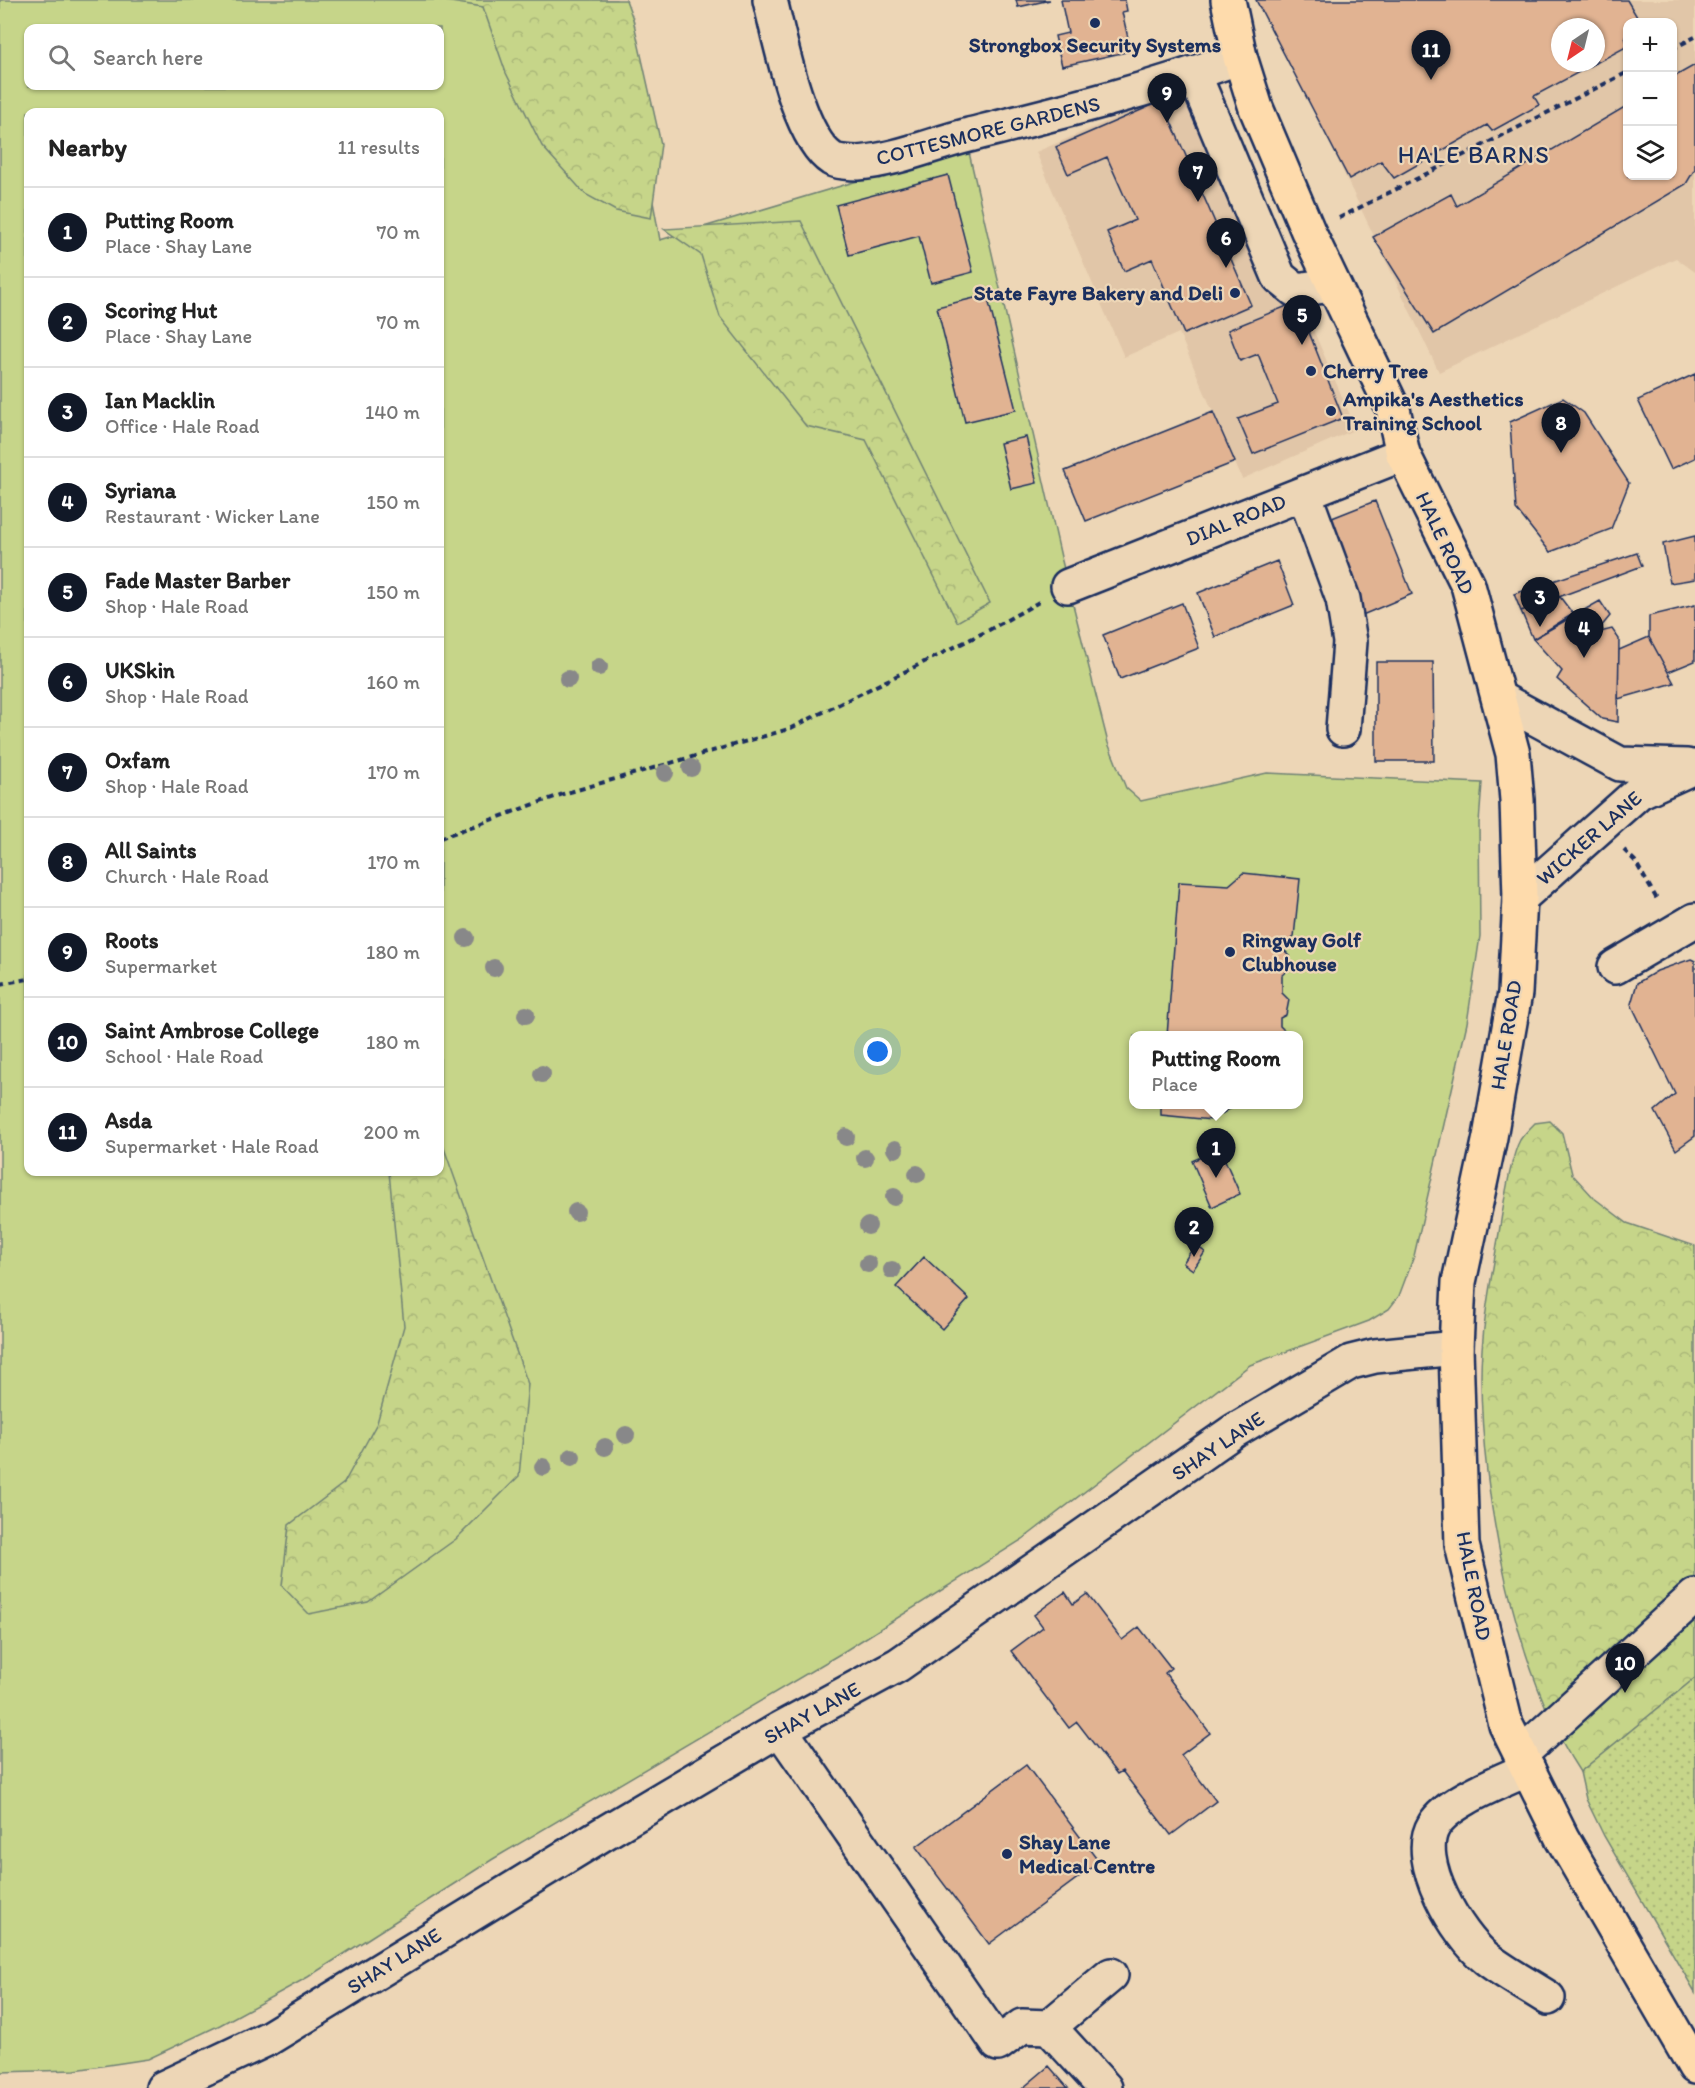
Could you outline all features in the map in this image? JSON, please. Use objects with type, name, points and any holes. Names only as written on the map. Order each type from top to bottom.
[{"type":"main road","name":"HALE ROAD","points":[[1228,0],[1240,57],[1256,108],[1308,231],[1394,409],[1403,454],[1467,585],[1500,699],[1513,754],[1520,898],[1515,993],[1490,1137],[1459,1282],[1456,1348],[1462,1545],[1506,1725],[1562,1838],[1695,2067]]},
{"type":"street","name":"COTTESMORE GARDENS","points":[[770,0],[805,126],[817,145],[833,160],[857,163],[903,155],[955,139],[1109,100],[1194,74],[1240,57]]},
{"type":"street","points":[[1194,74],[1280,277],[1295,290],[1333,285]]},
{"type":"street","name":"DIAL ROAD","points":[[1068,586],[1403,454]]},
{"type":"street","points":[[1304,493],[1343,599],[1350,642],[1343,729]]},
{"type":"street","name":"WICKER LANE","points":[[1500,699],[1620,764],[1694,766]]},
{"type":"street","name":"WICKER LANE","points":[[1520,898],[1639,792],[1694,766]]},
{"type":"street","points":[[1615,967],[1685,925]]},
{"type":"street","name":"SHAY LANE","points":[[163,2088],[269,2038],[600,1835],[780,1730],[898,1665],[1234,1431],[1351,1362],[1375,1356],[1456,1348]]},
{"type":"street","points":[[1548,1998],[1485,1958],[1468,1939],[1440,1893],[1430,1864],[1428,1849],[1434,1824],[1444,1814],[1524,1762],[1695,1596]]},
{"type":"street","points":[[780,1730],[998,2044],[1022,2026],[1049,2027],[1105,2088]]},
{"type":"street","points":[[1049,2027],[1070,2007],[1111,1975]]},
{"type":"path","points":[[1677,46],[1695,37]]},
{"type":"path","points":[[1308,231],[1362,209],[1623,75]]},
{"type":"path","points":[[444,837],[563,794],[789,729],[989,630],[1068,586]]},
{"type":"path","points":[[1600,827],[1635,861],[1685,925]]},
{"type":"path","points":[[0,984],[24,980]]},
{"type":"shaded area","points":[[1261,0],[1695,0],[1695,272],[1676,258],[1439,372]]},
{"type":"shaded area","points":[[1187,87],[1277,297],[1286,305],[1302,304],[1356,429],[1242,479],[1179,333],[1124,357],[1036,152]]},
{"type":"green space","points":[[0,0],[616,0],[660,240],[968,148],[1061,557],[1108,743],[1126,788],[1141,801],[1267,773],[1482,783],[1479,823],[1480,936],[1467,1023],[1414,1256],[1399,1296],[1389,1309],[1369,1321],[1250,1365],[1023,1539],[840,1654],[493,1859],[308,1977],[220,2025],[148,2059],[75,2070],[0,2072]]},
{"type":"green space","points":[[438,0],[626,0],[633,19],[661,144],[651,218],[616,211],[585,194],[542,146],[506,73],[483,7]]},
{"type":"green space","points":[[801,221],[990,603],[957,622],[866,440],[806,426],[720,317],[701,255],[664,229]]},
{"type":"green space","points":[[1550,1121],[1562,1133],[1572,1174],[1594,1198],[1627,1223],[1695,1246],[1695,1678],[1580,1772],[1557,1731],[1537,1685],[1520,1635],[1495,1528],[1487,1475],[1483,1424],[1481,1359],[1490,1287],[1510,1171],[1523,1136],[1535,1123]]},
{"type":"green space","points":[[444,1148],[528,1384],[519,1476],[456,1539],[368,1602],[309,1614],[282,1586],[289,1525],[344,1483],[377,1423],[404,1326],[389,1176],[444,1176]]},
{"type":"green space","points":[[1695,1678],[1695,1992],[1604,1836],[1586,1799],[1580,1772]]},
{"type":"building","name":"Strongbox Security Systems","points":[[1016,0],[1050,0],[1018,7]]},
{"type":"building","name":"Strongbox Security Systems","points":[[1061,0],[1125,0],[1127,11],[1122,12],[1131,51],[1062,66],[1055,36],[1068,33]]},
{"type":"building","points":[[1256,0],[1627,0],[1638,18],[1623,18],[1623,49],[1605,58],[1605,18],[1551,18],[1551,72],[1579,72],[1534,96],[1539,105],[1492,131],[1487,125],[1394,178],[1381,161],[1349,179]]},
{"type":"building","points":[[1695,65],[1695,169],[1686,184],[1434,334],[1373,237],[1451,194],[1457,206],[1623,108],[1623,180],[1677,180],[1677,75]]},
{"type":"building","points":[[1162,101],[1251,305],[1184,334],[1152,259],[1124,271],[1107,232],[1135,220],[1107,157],[1068,174],[1056,147]]},
{"type":"building","points":[[948,175],[973,272],[931,283],[919,236],[849,255],[836,205]]},
{"type":"building","points":[[987,295],[1016,410],[965,422],[937,307]]},
{"type":"building","points":[[1297,302],[1343,418],[1253,454],[1238,419],[1278,404],[1258,354],[1240,361],[1228,330]]},
{"type":"building","points":[[1695,374],[1695,458],[1671,469],[1638,400]]},
{"type":"building","points":[[1563,398],[1584,413],[1629,483],[1611,529],[1550,552],[1516,509],[1510,422]]},
{"type":"building","points":[[1213,412],[1235,462],[1086,521],[1065,471]]},
{"type":"building","points":[[1026,437],[1037,483],[1011,489],[1000,443]]},
{"type":"building","points":[[1375,501],[1412,594],[1360,616],[1322,522]]},
{"type":"building","points":[[1695,536],[1695,579],[1670,583],[1663,544]]},
{"type":"building","points":[[1637,553],[1642,566],[1521,611],[1514,594]]},
{"type":"building","points":[[1277,561],[1294,605],[1215,637],[1198,593]]},
{"type":"building","points":[[1560,597],[1573,614],[1533,639],[1521,611]]},
{"type":"building","points":[[1600,601],[1610,616],[1596,633],[1612,629],[1619,639],[1618,722],[1602,719],[1557,679],[1562,671],[1533,639]]},
{"type":"building","points":[[1182,603],[1199,648],[1120,679],[1103,635]]},
{"type":"building","points":[[1695,605],[1695,661],[1668,672],[1649,637],[1649,616]]},
{"type":"building","points":[[1649,637],[1674,683],[1618,699],[1619,650]]},
{"type":"building","points":[[1376,662],[1433,662],[1434,761],[1376,761]]},
{"type":"building","name":"Ringway Golf Clubhouse","points":[[1243,873],[1300,879],[1294,937],[1282,948],[1290,956],[1289,969],[1282,975],[1282,993],[1289,1000],[1286,1015],[1280,1018],[1280,1026],[1285,1031],[1167,1031],[1179,882],[1229,885]]},
{"type":"building","points":[[1691,959],[1695,961],[1695,1136],[1676,1150],[1655,1111],[1675,1094],[1631,1004],[1637,983],[1657,971]]},
{"type":"building","points":[[1161,1109],[1229,1109],[1212,1120],[1161,1115]]},
{"type":"building","points":[[1220,1149],[1240,1194],[1212,1207],[1192,1161]]},
{"type":"building","points":[[1195,1245],[1205,1252],[1193,1270],[1183,1263]]},
{"type":"building","points":[[924,1257],[969,1299],[942,1329],[896,1287]]},
{"type":"building","points":[[1065,1592],[1073,1604],[1087,1594],[1122,1640],[1139,1627],[1171,1668],[1165,1673],[1210,1733],[1181,1755],[1216,1801],[1171,1835],[1122,1771],[1117,1774],[1077,1722],[1069,1728],[1011,1651],[1043,1627],[1034,1615]]},
{"type":"building","name":"Shay Lane Medical Centre","points":[[1026,1765],[1099,1862],[989,1944],[916,1847]]},
{"type":"building","points":[[1049,2066],[1068,2088],[1023,2088]]},
{"type":"place","name":"Strongbox Security Systems","points":[[1095,23]]},
{"type":"place","name":"Asda","points":[[1431,80]]},
{"type":"place","name":"Roots","points":[[1167,123]]},
{"type":"place","name":"Oxfam","points":[[1198,202]]},
{"type":"place","name":"UKSkin","points":[[1226,268]]},
{"type":"place","name":"State Fayre Bakery and Deli","points":[[1235,293]]},
{"type":"place","name":"Fade Master Barber","points":[[1302,345]]},
{"type":"place","name":"Cherry Tree","points":[[1311,371]]},
{"type":"place","name":"Ampika's Aesthetics Training School","points":[[1331,411]]},
{"type":"place","name":"All Saints","points":[[1561,453]]},
{"type":"place","name":"Ian Macklin","points":[[1540,627]]},
{"type":"place","name":"Syriana","points":[[1584,658]]},
{"type":"place","name":"Ringway Golf Clubhouse","points":[[1230,952]]},
{"type":"place","name":"Putting Room","points":[[1216,1178]]},
{"type":"place","name":"Scoring Hut","points":[[1194,1257]]},
{"type":"place","name":"Saint Ambrose College","points":[[1625,1693]]},
{"type":"place","name":"Shay Lane Medical Centre","points":[[1007,1854]]},
{"type":"district","name":"HALE BARNS","points":[[1474,155]]}]
